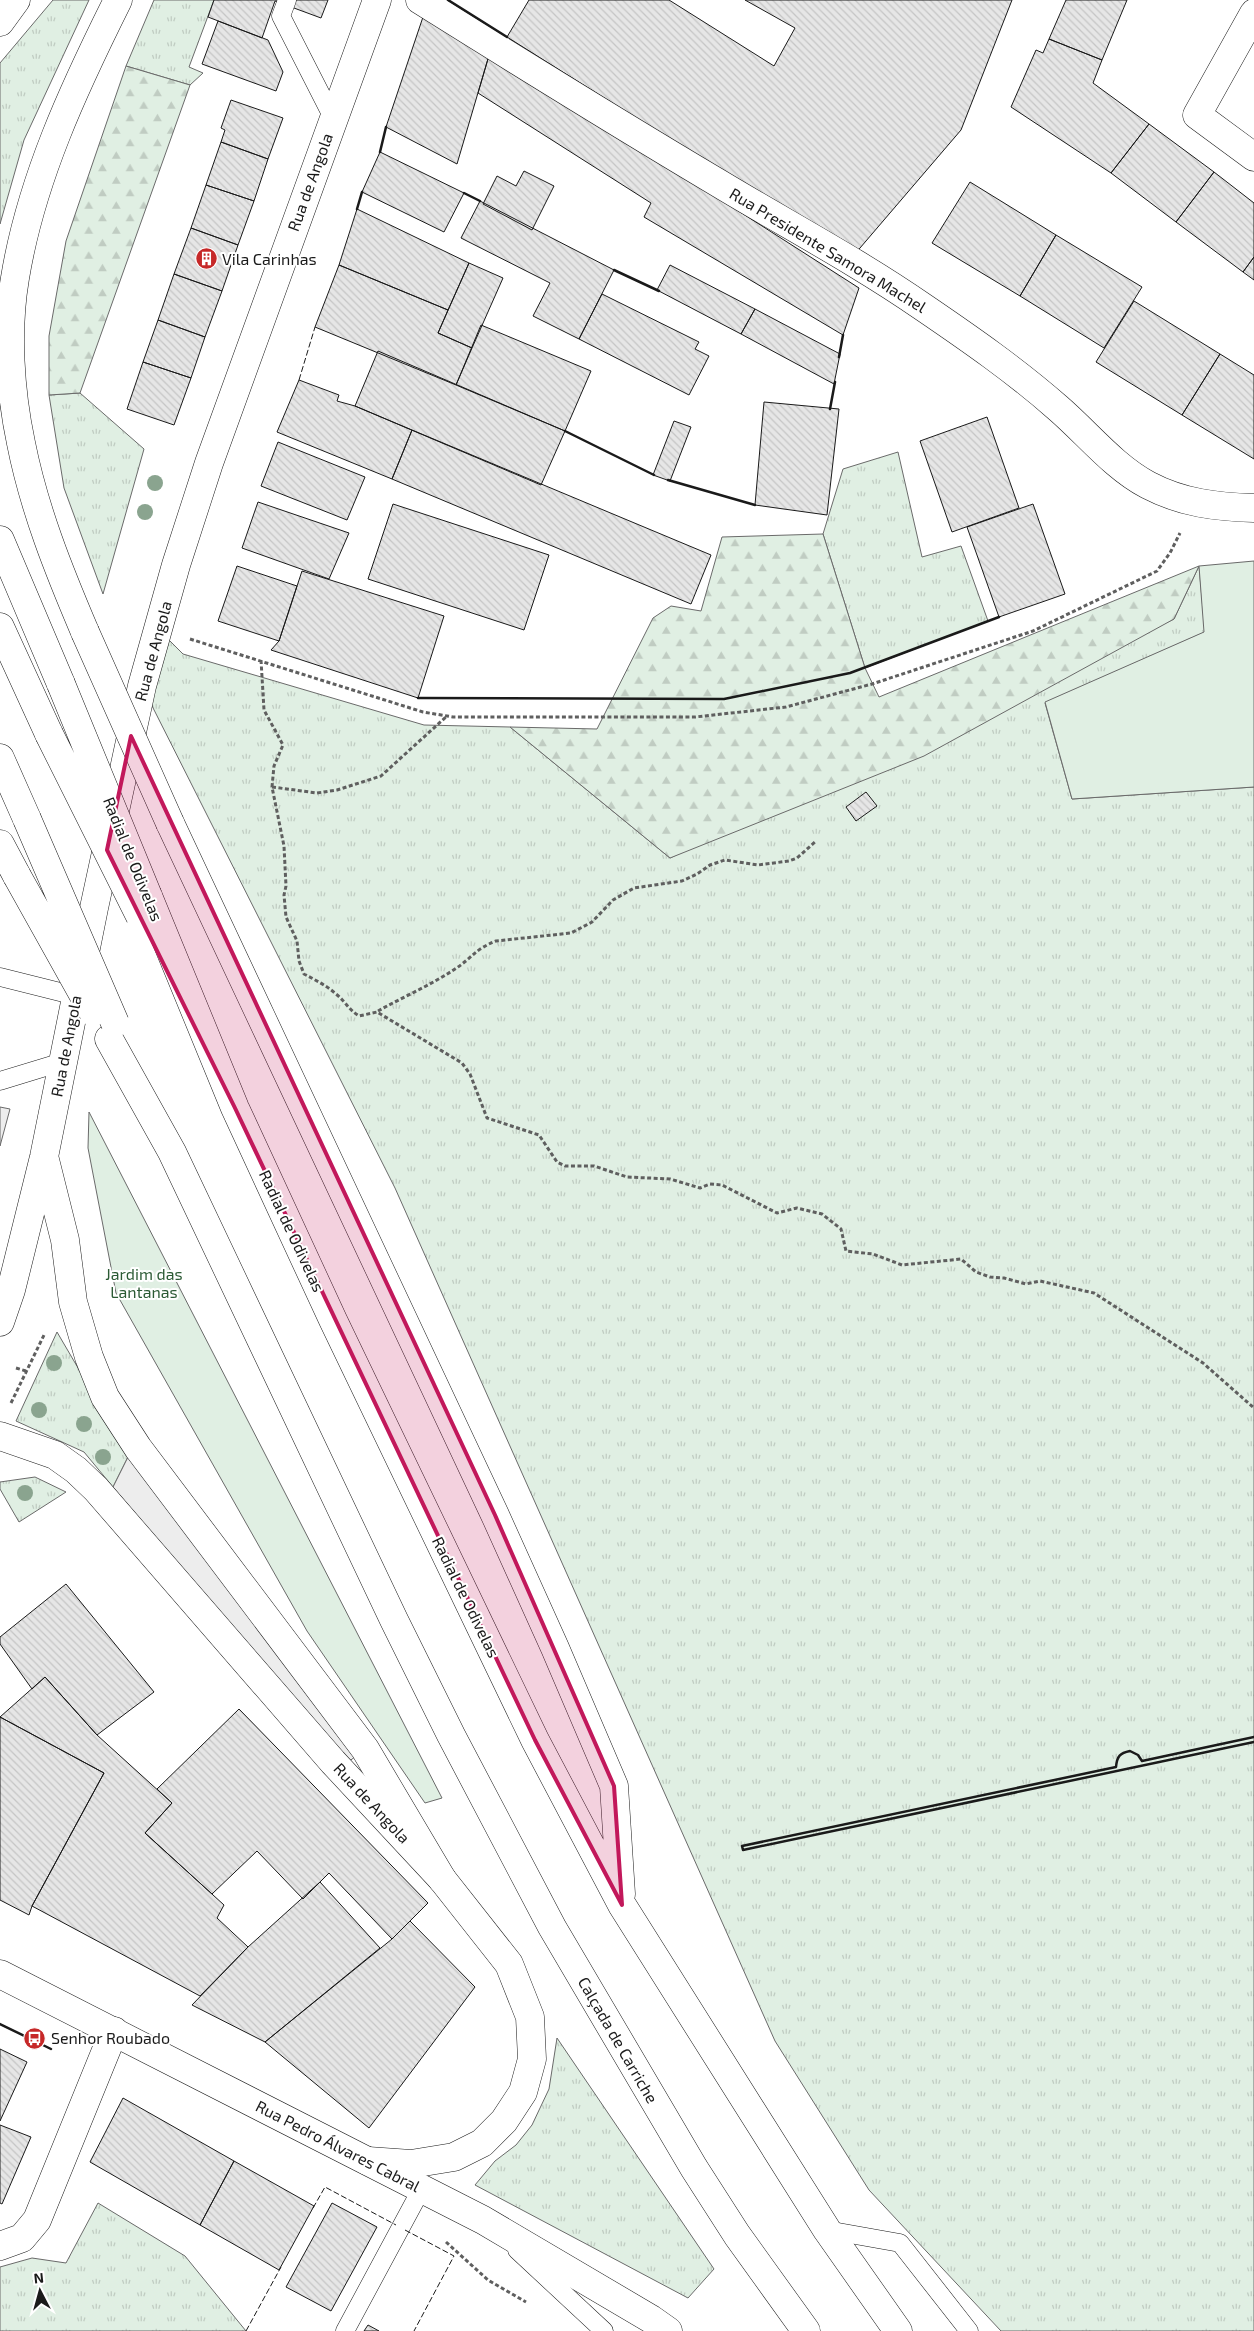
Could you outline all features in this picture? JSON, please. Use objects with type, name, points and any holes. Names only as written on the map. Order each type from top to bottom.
[{"type":"main road","points":[[0,22],[16,0]]},
{"type":"main road","points":[[118,0],[70,103],[46,160],[27,217],[14,280],[11,334],[13,394],[21,444],[33,493],[55,562],[170,823],[503,1533],[614,1786],[622,1905],[827,2230],[898,2331]]},
{"type":"main road","name":"Rua de Angola","points":[[0,1322],[6,1281],[44,1158],[62,1062],[142,686],[176,565],[206,471],[377,0]]},
{"type":"main road","name":"Rua Presidente Samora Machel","points":[[420,0],[637,134],[880,278],[986,350],[1059,408],[1125,470],[1163,492],[1196,503],[1254,508]]},
{"type":"main road","points":[[1254,13],[1197,115],[1254,157]]},
{"type":"main road","name":"Radial de Odivelas","points":[[0,540],[60,684],[144,906],[235,1108],[333,1320],[531,1732],[622,1905]]},
{"type":"main road","points":[[0,628],[49,734],[144,906]]},
{"type":"main road","points":[[0,758],[27,819],[112,1031]]},
{"type":"main road","points":[[0,844],[17,876],[112,1031]]},
{"type":"main road","name":"Calçada de Carriche","points":[[112,1031],[172,1152],[394,1620],[552,1926],[680,2144],[737,2235],[806,2331]]},
{"type":"main road","points":[[44,1158],[65,1240],[73,1302],[89,1357],[106,1397],[138,1448],[365,1750],[442,1879]]},
{"type":"main road","name":"Rua de Angola","points":[[0,1436],[55,1455],[76,1470],[96,1489],[333,1762],[442,1879],[509,1964],[530,2017],[532,2059],[523,2092],[504,2121],[482,2143],[454,2157],[411,2164],[368,2161]]},
{"type":"main road","name":"Rua Pedro Álvares Cabral","points":[[0,1974],[483,2220],[651,2319],[668,2331]]},
{"type":"main road","points":[[0,2246],[22,2238],[37,2220],[114,2031]]},
{"type":"lane","points":[[287,0],[281,16],[333,118]]},
{"type":"lane","points":[[0,977],[76,996]]},
{"type":"lane","points":[[0,1080],[62,1062]]},
{"type":"lane","points":[[345,2331],[422,2188]]},
{"type":"lane","points":[[483,2220],[604,2331]]},
{"type":"lane","points":[[827,2230],[900,2243],[969,2331]]},
{"type":"path","points":[[159,630],[261,660],[423,712],[448,716],[695,717],[786,707],[872,684],[1033,631],[1157,571],[1170,553],[1196,503]]},
{"type":"path","points":[[261,660],[264,710],[283,745],[274,766],[272,787],[284,846],[286,917],[297,941],[299,961],[304,974],[321,982],[338,995],[350,1010],[359,1016],[377,1012],[457,968],[474,952],[488,944],[496,941],[571,933],[592,922],[613,900],[634,888],[682,880],[697,874],[710,865],[725,860],[751,862],[758,865],[789,861],[810,849],[815,842]]},
{"type":"path","points":[[272,787],[317,794],[337,790],[381,776],[448,716]]},
{"type":"path","points":[[377,1012],[462,1063],[470,1074],[487,1118],[539,1134],[557,1162],[565,1166],[594,1166],[627,1177],[670,1180],[700,1188],[710,1184],[722,1185],[777,1213],[797,1208],[822,1214],[841,1230],[846,1251],[873,1254],[902,1265],[961,1259],[976,1272],[990,1277],[1004,1278],[1026,1284],[1040,1281],[1094,1293],[1203,1363],[1254,1408]]},
{"type":"path","points":[[9,1406],[52,1319],[73,1302]]},
{"type":"path","points":[[16,1368],[26,1371]]},
{"type":"path","points":[[407,2216],[428,2226],[488,2280],[528,2303]]},
{"type":"highlighted area","points":[[131,736],[495,1515],[614,1786],[622,1905],[535,1740],[235,1108],[107,850]]},
{"type":"green space","points":[[53,0],[89,0],[24,140],[0,224],[0,63]]},
{"type":"green space","points":[[154,0],[214,0],[189,67],[203,73],[190,85],[126,66]]},
{"type":"green space","points":[[126,66],[190,85],[80,393],[49,395],[49,336],[66,241]]},
{"type":"green space","points":[[80,393],[144,449],[103,594],[64,488],[49,395]]},
{"type":"green space","points":[[898,452],[922,557],[961,546],[988,621],[865,668],[823,534],[843,469]]},
{"type":"green space","points":[[823,534],[865,668],[879,697],[1199,566],[1174,619],[924,756],[670,858],[510,727],[597,729],[653,618],[671,606],[701,611],[722,537]]},
{"type":"green space","points":[[1254,561],[1254,787],[1072,799],[1045,702],[1204,632],[1199,566]]},
{"type":"green space","points":[[1199,566],[1205,632],[1045,703],[1072,799],[1254,787],[1254,2331],[1001,2331],[869,2190],[775,2041],[395,1188],[142,686],[159,630],[183,654],[424,725],[510,727],[670,858],[1174,619]]},
{"type":"green space","name":"Jardim das Lantanas","points":[[89,1112],[442,1798],[425,1803],[307,1631],[116,1293],[88,1148]]},
{"type":"green space","points":[[57,1332],[129,1455],[113,1487],[84,1452],[16,1421]]},
{"type":"green space","points":[[35,1477],[66,1492],[19,1522],[0,1489],[0,1482]]},
{"type":"green space","points":[[557,2038],[714,2269],[688,2298],[475,2185],[495,2161],[516,2145],[532,2125],[549,2089]]},
{"type":"green space","points":[[98,2203],[185,2256],[246,2331],[0,2331],[0,2267],[32,2258],[66,2263]]},
{"type":"shaded area","points":[[0,1107],[10,1109],[0,1146]]},
{"type":"shaded area","points":[[129,1455],[356,1756],[347,1763],[113,1487]]},
{"type":"building","points":[[214,0],[328,0],[321,18],[275,1],[262,38],[208,17]]},
{"type":"building","points":[[529,0],[669,0],[774,66],[795,28],[745,0],[1012,0],[961,130],[854,255],[507,37]]},
{"type":"building","points":[[1066,0],[1127,0],[1102,60],[1049,39]]},
{"type":"building","points":[[425,11],[490,52],[457,164],[386,127]]},
{"type":"building","points":[[218,21],[268,40],[283,72],[276,91],[202,64]]},
{"type":"building","points":[[1049,39],[1102,60],[1093,83],[1149,124],[1111,173],[1011,107],[1036,50],[1043,53]]},
{"type":"building","points":[[490,52],[859,288],[843,335],[644,217],[651,203],[478,93]]},
{"type":"building","points":[[231,100],[283,118],[268,159],[221,142],[225,130],[221,128]]},
{"type":"building","points":[[1149,124],[1214,172],[1176,222],[1111,173]]},
{"type":"building","points":[[221,142],[268,159],[254,201],[206,185]]},
{"type":"building","points":[[380,152],[464,193],[444,232],[362,192]]},
{"type":"building","points":[[524,171],[554,186],[532,230],[483,204],[497,176],[516,186]]},
{"type":"building","points":[[1214,172],[1254,203],[1254,257],[1243,272],[1176,222]]},
{"type":"building","points":[[970,182],[1056,235],[1020,296],[932,243]]},
{"type":"building","points":[[206,185],[254,201],[238,245],[191,228]]},
{"type":"building","points":[[480,201],[614,270],[579,339],[533,316],[550,283],[461,238]]},
{"type":"building","points":[[357,209],[469,263],[448,310],[339,265]]},
{"type":"building","name":"Vila Carinhas","points":[[191,228],[238,245],[222,291],[174,274]]},
{"type":"building","points":[[1056,235],[1142,287],[1104,348],[1020,296]]},
{"type":"building","points":[[1254,257],[1254,280],[1243,272]]},
{"type":"building","points":[[469,263],[503,278],[472,348],[438,333]]},
{"type":"building","points":[[339,265],[448,310],[438,333],[472,348],[456,385],[315,327]]},
{"type":"building","points":[[670,265],[755,309],[741,334],[657,290]]},
{"type":"building","points":[[174,274],[222,291],[205,337],[158,320]]},
{"type":"building","points":[[602,294],[699,342],[695,349],[709,356],[689,395],[579,339]]},
{"type":"building","points":[[1134,301],[1220,354],[1182,415],[1096,362]]},
{"type":"building","points":[[755,309],[840,354],[834,384],[741,334]]},
{"type":"building","points":[[158,320],[205,337],[191,378],[143,362]]},
{"type":"building","points":[[481,325],[591,371],[565,431],[456,385]]},
{"type":"building","points":[[378,351],[565,431],[541,485],[355,406]]},
{"type":"building","points":[[1220,354],[1254,375],[1254,459],[1182,415]]},
{"type":"building","points":[[143,362],[191,378],[174,425],[127,409]]},
{"type":"building","points":[[299,380],[339,395],[337,401],[355,406],[412,430],[392,479],[277,432]]},
{"type":"building","points":[[764,402],[839,409],[827,515],[755,505]]},
{"type":"building","points":[[987,417],[1019,508],[952,532],[920,441]]},
{"type":"building","points":[[674,421],[691,427],[670,481],[653,475]]},
{"type":"building","points":[[412,430],[711,555],[691,604],[392,479]]},
{"type":"building","points":[[278,442],[365,477],[347,520],[261,486]]},
{"type":"building","points":[[258,502],[349,533],[329,579],[242,548]]},
{"type":"building","points":[[393,504],[549,555],[524,630],[368,579]]},
{"type":"building","points":[[1033,504],[1065,594],[999,617],[967,527]]},
{"type":"building","points":[[237,566],[297,586],[279,641],[218,621]]},
{"type":"building","points":[[302,571],[444,616],[418,698],[271,650],[279,641]]},
{"type":"building","points":[[866,792],[877,806],[856,821],[846,807]]},
{"type":"building","points":[[66,1584],[154,1692],[97,1735],[45,1677],[32,1689],[0,1644],[0,1637]]},
{"type":"building","points":[[45,1677],[97,1735],[172,1803],[145,1833],[224,1905],[217,1918],[248,1947],[200,1996],[32,1906],[104,1773],[0,1717]]},
{"type":"building","points":[[239,1709],[428,1903],[392,1939],[329,1873],[303,1899],[257,1851],[212,1894],[145,1833],[172,1803],[157,1789]]},
{"type":"building","points":[[0,1717],[104,1773],[32,1906],[29,1915],[0,1900]]},
{"type":"building","points":[[320,1882],[380,1948],[265,2042],[192,2005],[248,1947]]},
{"type":"building","points":[[410,1921],[475,1987],[369,2128],[265,2042],[392,1939]]},
{"type":"building","points":[[0,2049],[27,2062],[0,2121]]},
{"type":"building","points":[[123,2098],[234,2161],[200,2225],[90,2162]]},
{"type":"building","points":[[0,2125],[31,2137],[2,2204],[0,2203]]},
{"type":"building","points":[[234,2161],[314,2206],[279,2270],[200,2225]]},
{"type":"building","points":[[332,2203],[377,2227],[331,2311],[286,2287]]},
{"type":"building","points":[[368,2325],[379,2331],[364,2331]]},
{"type":"fence","points":[[299,380],[315,327]]},
{"type":"fence","points":[[313,2208],[325,2187],[396,2225]]},
{"type":"fence","points":[[405,2230],[454,2256],[414,2331]]},
{"type":"fence","points":[[246,2331],[281,2267]]},
{"type":"wall","points":[[448,0],[507,37]]},
{"type":"wall","points":[[380,152],[386,127]]},
{"type":"wall","points":[[357,209],[362,192]]},
{"type":"wall","points":[[464,193],[480,201]]},
{"type":"wall","points":[[614,270],[659,291]]},
{"type":"wall","points":[[839,357],[843,335]]},
{"type":"wall","points":[[830,409],[835,382]]},
{"type":"wall","points":[[565,431],[654,475]]},
{"type":"wall","points":[[668,480],[755,505]]},
{"type":"wall","points":[[418,698],[724,699],[850,673],[999,617]]},
{"type":"wall","points":[[1254,1737],[1142,1761],[1138,1755],[1130,1751],[1120,1756],[1116,1767],[742,1846],[743,1850],[1254,1742]]},
{"type":"wall","points":[[0,2024],[51,2049]]},
{"type":"place","name":"Vila Carinhas","points":[[206,259]]},
{"type":"place","name":"Senhor Roubado","points":[[35,2038]]}]
